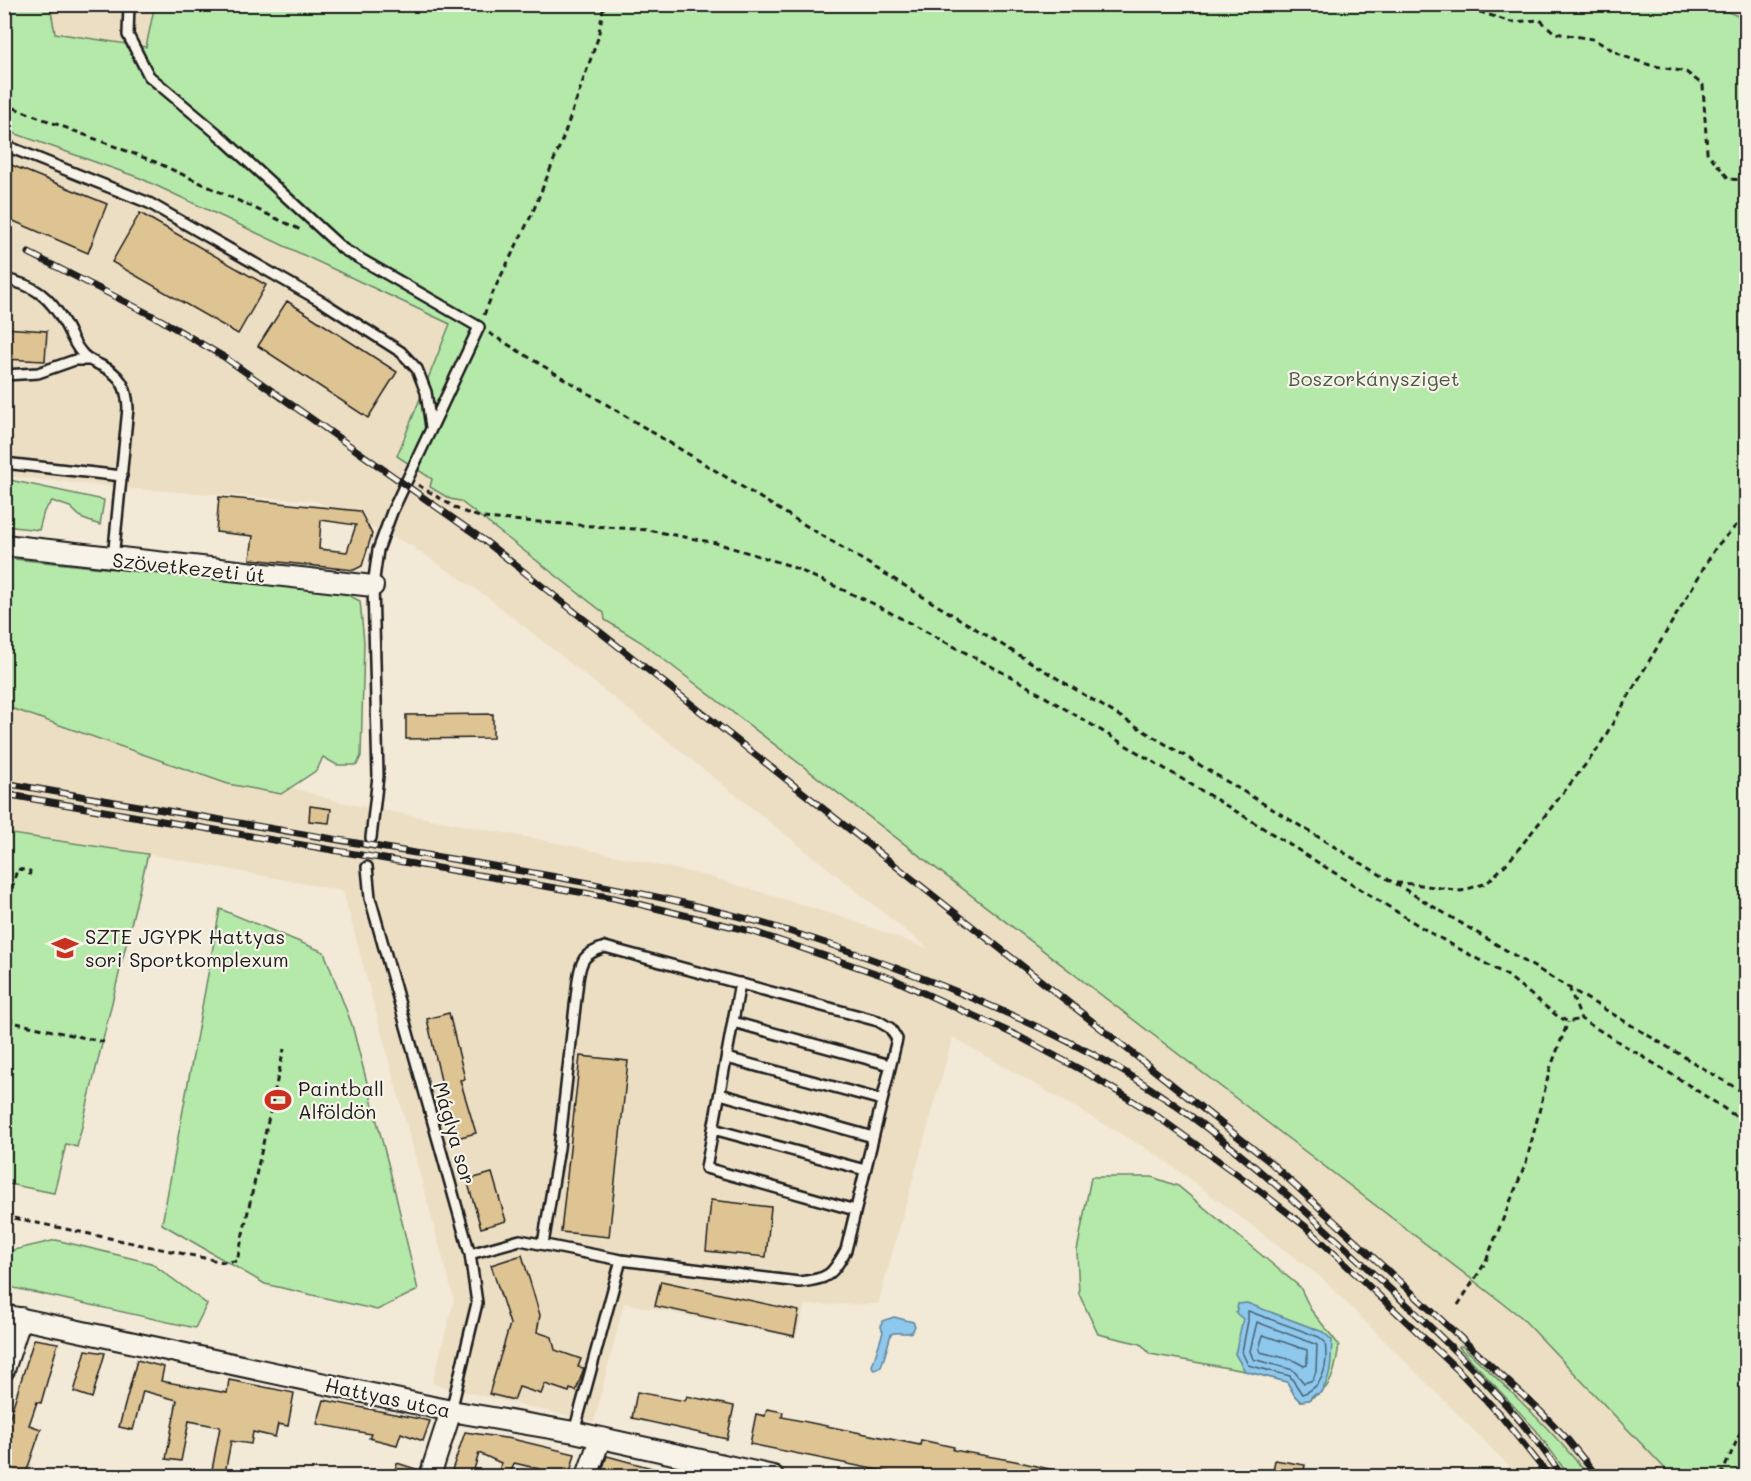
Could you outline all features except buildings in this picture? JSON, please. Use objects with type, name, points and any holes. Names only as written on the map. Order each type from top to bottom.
[{"type":"street","name":"Szövetkezeti út","points":[[4,545],[113,559],[373,586]]},
{"type":"street","name":"Hattyas utca","points":[[13,1316],[451,1411],[574,1432],[773,1476]]},
{"type":"street","points":[[4,1370],[13,1316]]},
{"type":"street","points":[[430,1476],[451,1411]]},
{"type":"street","points":[[588,1476],[600,1439]]},
{"type":"lane","points":[[129,4],[128,35],[149,76],[219,135],[343,249],[479,327],[431,427],[378,550],[373,586],[378,776],[371,838]]},
{"type":"lane","points":[[4,145],[149,203],[324,303],[400,352],[417,369],[426,392],[431,427]]},
{"type":"lane","points":[[4,279],[43,294],[58,313],[74,343],[89,360],[111,371],[125,386],[128,408],[113,559]]},
{"type":"lane","points":[[4,375],[38,373],[75,360],[89,360]]},
{"type":"lane","points":[[4,463],[122,476]]},
{"type":"lane","name":"Máglya sor","points":[[367,867],[370,898],[470,1254],[477,1303],[451,1411]]},
{"type":"lane","points":[[470,1254],[520,1240],[621,1260],[799,1282],[817,1281],[834,1272],[846,1250],[897,1038],[890,1028],[878,1021],[605,947],[589,952],[581,963],[579,972],[559,1148],[543,1244]]},
{"type":"lane","points":[[740,983],[706,1168],[855,1210]]},
{"type":"lane","points":[[733,1023],[890,1065]]},
{"type":"lane","points":[[727,1058],[882,1100]]},
{"type":"lane","points":[[720,1094],[873,1137]]},
{"type":"lane","points":[[713,1129],[865,1170]]},
{"type":"lane","points":[[574,1432],[621,1260]]},
{"type":"path","points":[[604,4],[598,38],[563,138],[532,214],[494,290],[479,327],[1746,1094]]},
{"type":"path","points":[[1438,4],[1465,7],[1511,22],[1540,20],[1555,33],[1593,39],[1623,57],[1686,72],[1704,85],[1707,152],[1729,179],[1746,180]]},
{"type":"path","points":[[4,104],[158,163],[312,235]]},
{"type":"path","points":[[408,479],[459,510],[482,518],[648,530],[716,543],[788,565],[872,603],[1017,681],[1247,818],[1429,932],[1508,976],[1556,1016],[1568,1022],[1581,1019]]},
{"type":"path","points":[[1394,883],[1461,891],[1487,884],[1509,861],[1597,750],[1716,547],[1746,515]]},
{"type":"path","points":[[4,905],[8,905],[17,869],[30,872],[29,879]]},
{"type":"path","points":[[1568,986],[1581,1019],[1746,1123]]},
{"type":"path","points":[[5,1020],[104,1042]]},
{"type":"path","points":[[1458,1305],[1485,1263],[1526,1163],[1550,1069],[1568,1022]]},
{"type":"path","points":[[4,1216],[223,1263],[237,1261],[284,1049]]},
{"type":"path","points":[[1721,1476],[1746,1420]]},
{"type":"shaded area","points":[[50,5],[155,5],[147,47],[55,33]]},
{"type":"shaded area","points":[[5,130],[140,178],[450,324],[397,456],[421,471],[1521,1317],[1672,1476],[1519,1476],[1323,1279],[1159,1156],[953,1037],[878,1304],[805,1305],[796,1338],[624,1303],[594,1422],[432,1384],[454,1300],[343,891],[148,854],[5,833],[5,704],[340,802],[568,845],[711,877],[842,917],[929,949],[486,596],[410,545],[316,501],[134,489],[5,476]]},
{"type":"green space","name":"Boszorkánysziget","points":[[155,4],[1708,4],[1746,19],[1746,1476],[1672,1476],[1521,1317],[641,642],[605,620],[604,613],[460,501],[450,499],[430,487],[432,479],[397,456],[450,324],[140,178],[5,130],[5,5],[50,5],[55,33],[146,47]]},
{"type":"green space","points":[[5,479],[104,500],[100,525],[83,519],[70,507],[52,501],[44,511],[39,530],[5,526]]},
{"type":"green space","points":[[4,558],[342,592],[360,601],[364,642],[361,756],[357,765],[337,765],[323,757],[317,770],[281,794],[228,784],[5,706]]},
{"type":"green space","name":"SZTE JGYPK Hattyas sori Sportkomplexum","points":[[5,833],[148,854],[77,1147],[66,1144],[54,1193],[9,1184],[5,1198]]},
{"type":"green space","name":"Paintball Alföldön","points":[[220,909],[324,952],[352,1025],[418,1290],[377,1310],[265,1284],[162,1224]]},
{"type":"green space","points":[[1091,1177],[1152,1177],[1178,1186],[1300,1287],[1311,1310],[1339,1345],[1334,1371],[1325,1388],[1309,1400],[1300,1401],[1287,1382],[1245,1371],[1150,1354],[1141,1344],[1098,1334],[1079,1294],[1077,1251]]},
{"type":"green space","points":[[56,1240],[151,1263],[207,1304],[195,1328],[5,1286],[5,1252]]},
{"type":"green space","points":[[1462,1346],[1528,1409],[1589,1476],[1569,1476],[1536,1430],[1459,1347]]},
{"type":"water","points":[[1247,1303],[1323,1332],[1332,1340],[1329,1375],[1320,1393],[1313,1395],[1309,1400],[1300,1401],[1287,1382],[1245,1371],[1235,1354],[1243,1319],[1236,1313],[1238,1304]]},
{"type":"water","points":[[894,1317],[913,1322],[915,1326],[912,1332],[891,1334],[881,1367],[874,1370],[872,1366],[883,1332],[882,1321]]},
{"type":"railway","points":[[29,253],[161,320],[224,357],[485,541],[1270,1162],[1540,1411],[1567,1439],[1597,1476]]},
{"type":"railway","points":[[4,783],[546,875],[676,901],[762,923],[841,948],[1019,1018],[1091,1053],[1137,1079],[1213,1133],[1264,1175],[1390,1289],[1469,1365],[1518,1418],[1562,1476]]},
{"type":"railway","points":[[4,794],[614,898],[754,932],[893,979],[1018,1036],[1087,1073],[1154,1114],[1260,1191],[1306,1227],[1459,1371],[1501,1416],[1549,1476]]},
{"type":"place","name":"SZTE JGYPK Hattyas sori Sportkomplexum","points":[[65,948]]},
{"type":"place","name":"Paintball Alföldön","points":[[278,1100]]}]
